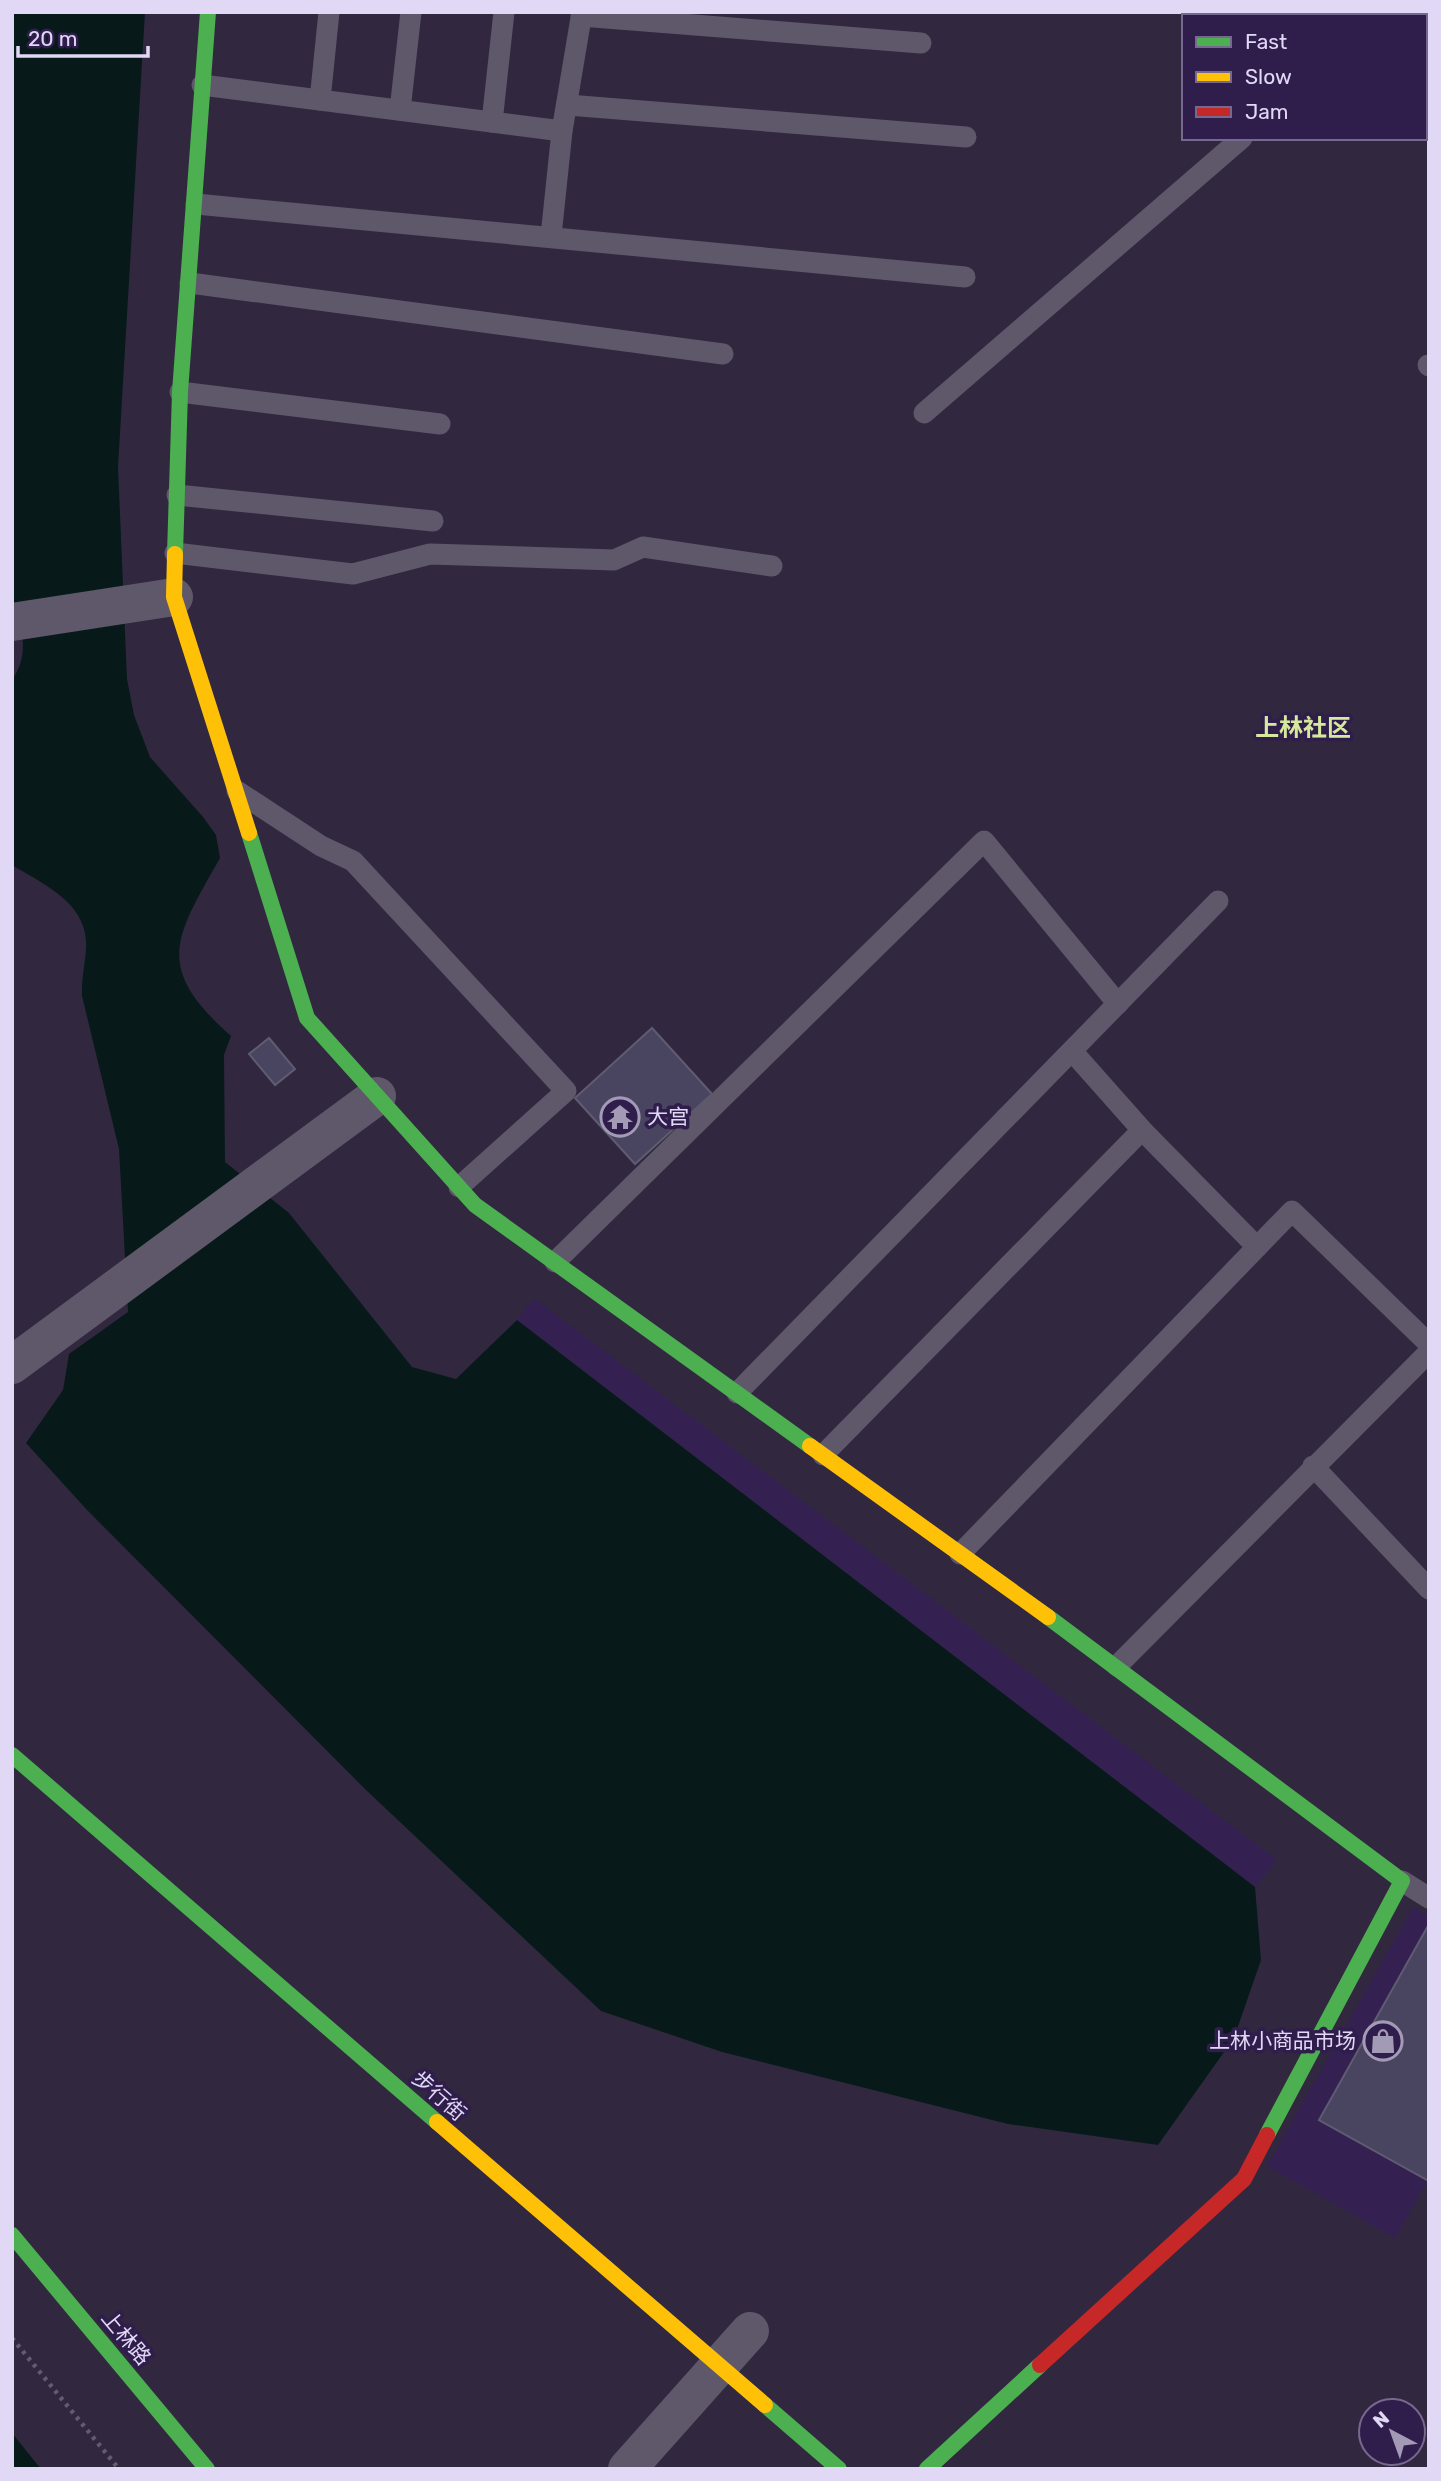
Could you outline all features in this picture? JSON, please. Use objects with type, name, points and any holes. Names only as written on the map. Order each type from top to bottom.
[{"type":"street","points":[[208,12],[196,204],[180,392],[174,597],[307,1018],[475,1205],[1117,1666],[1402,1881],[1244,2179],[927,2469]]},
{"type":"street","points":[[13,622],[174,597]]},
{"type":"street","points":[[12,1365],[376,1096]]},
{"type":"street","name":"步行街","points":[[12,1755],[839,2469]]},
{"type":"street","name":"上林路","points":[[12,2235],[207,2469]]},
{"type":"street","points":[[627,2469],[750,2331]]},
{"type":"lane","points":[[320,100],[329,12]]},
{"type":"lane","points":[[400,110],[411,12]]},
{"type":"lane","points":[[492,122],[504,12]]},
{"type":"lane","points":[[551,236],[562,131],[582,14],[921,43]]},
{"type":"lane","points":[[202,85],[562,131]]},
{"type":"lane","points":[[568,105],[966,136]]},
{"type":"lane","points":[[924,413],[1240,140]]},
{"type":"lane","points":[[196,204],[965,277]]},
{"type":"lane","points":[[190,283],[723,354]]},
{"type":"lane","points":[[180,392],[440,424]]},
{"type":"lane","points":[[177,495],[433,522]]},
{"type":"lane","points":[[175,553],[354,574],[430,554],[614,560],[643,547],[772,566]]},
{"type":"lane","points":[[235,790],[321,846],[353,861],[566,1091],[459,1187]]},
{"type":"lane","points":[[555,1262],[984,841],[1118,1004]]},
{"type":"lane","points":[[737,1393],[1218,901]]},
{"type":"lane","points":[[1072,1051],[1142,1129],[1257,1247]]},
{"type":"lane","points":[[822,1455],[1142,1129]]},
{"type":"lane","points":[[960,1553],[1292,1211],[1429,1344]]},
{"type":"lane","points":[[1117,1666],[1429,1352]]},
{"type":"lane","points":[[1313,1466],[1429,1589]]},
{"type":"lane","points":[[1402,1881],[1429,1888]]},
{"type":"lane","points":[[1402,1881],[1429,1898]]},
{"type":"path","points":[[12,2338],[119,2469]]},
{"type":"shaded area","points":[[12,12],[145,12],[118,467],[127,679],[134,715],[150,757],[216,835],[220,858],[192,910],[183,931],[179,951],[181,970],[190,990],[206,1012],[231,1036],[224,1055],[225,1162],[289,1213],[412,1367],[456,1379],[517,1320],[1255,1887],[1261,1960],[1234,2038],[1158,2145],[1008,2124],[722,2052],[601,2011],[366,1790],[88,1511],[26,1443],[63,1390],[69,1354],[128,1312],[119,1149],[82,996],[86,947],[83,927],[78,915],[59,895],[12,865],[12,680],[22,659],[23,648],[21,627],[12,594]]},
{"type":"shaded area","points":[[534,1298],[1277,1860],[1255,1887],[517,1320]]},
{"type":"shaded area","name":"上林小商品市场","points":[[1413,1907],[1429,1916],[1429,2178],[1395,2238],[1267,2166]]},
{"type":"shaded area","points":[[12,2433],[41,2469],[12,2469]]},
{"type":"building","points":[[652,1028],[712,1094],[635,1164],[575,1098]]},
{"type":"building","points":[[269,1038],[295,1069],[275,1085],[249,1054]]},
{"type":"building","points":[[1429,1924],[1429,2178],[1427,2180],[1319,2120]]},
{"type":"traffic: fast","points":[[175,554],[180,392],[208,12]]},
{"type":"traffic: fast","points":[[249,833],[307,1018],[475,1205],[810,1446]]},
{"type":"traffic: fast","points":[[1048,1617],[1402,1881],[1267,2135]]},
{"type":"traffic: fast","points":[[12,1755],[437,2122]]},
{"type":"traffic: fast","points":[[12,2235],[207,2469]]},
{"type":"traffic: fast","points":[[927,2469],[1040,2365]]},
{"type":"traffic: fast","points":[[765,2405],[839,2469]]},
{"type":"traffic: slow","points":[[175,554],[174,597],[249,833]]},
{"type":"traffic: slow","points":[[810,1446],[1048,1617]]},
{"type":"traffic: slow","points":[[437,2122],[765,2405]]},
{"type":"traffic: jam","points":[[1040,2365],[1244,2179],[1267,2135]]},
{"type":"place","name":"大宫","points":[[620,1117]]},
{"type":"place","name":"上林小商品市场","points":[[1383,2041]]},
{"type":"district","name":"上林社区","points":[[1303,728]]}]
